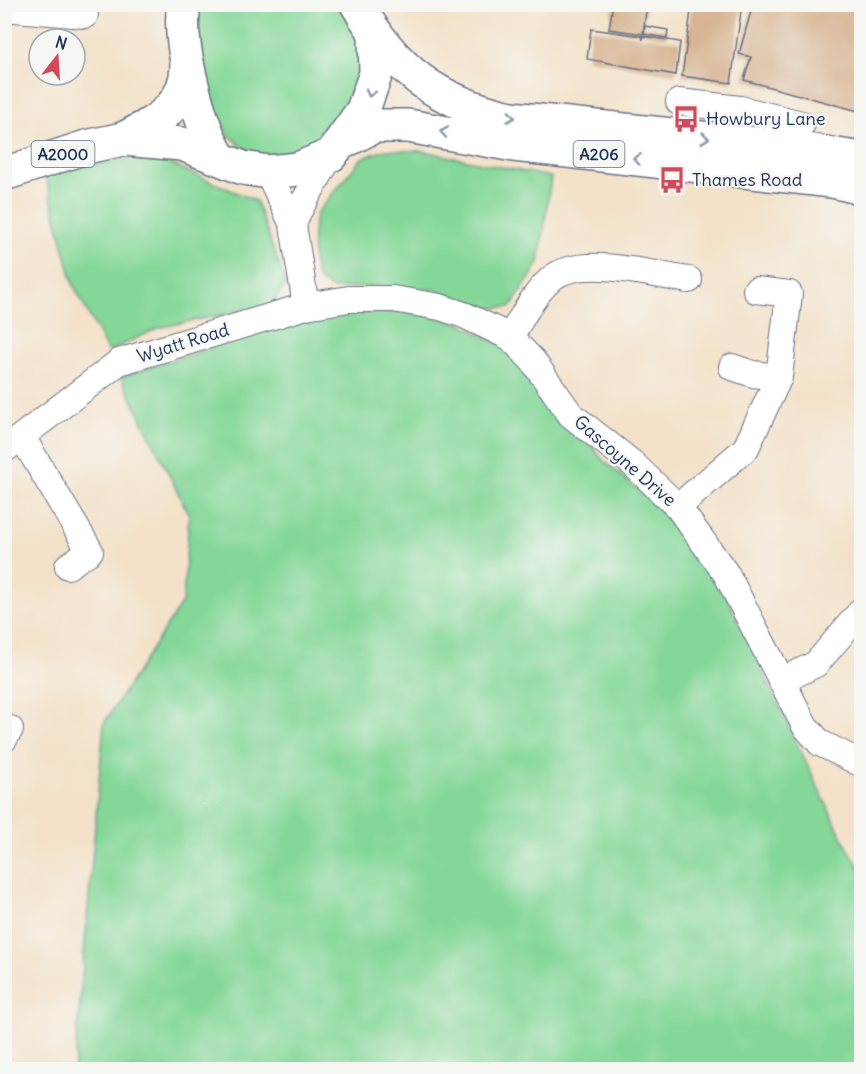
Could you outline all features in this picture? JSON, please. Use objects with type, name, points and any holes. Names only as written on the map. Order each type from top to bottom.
[{"type":"main road","points":[[182,7],[186,53],[203,123],[219,157],[243,168],[268,172],[297,169],[336,149],[369,99],[376,73],[375,35],[357,4]]},
{"type":"main road","name":"A206","points":[[375,35],[417,79],[446,97],[475,110],[522,119],[801,126],[861,159]]},
{"type":"main road","name":"A2000","points":[[123,139],[157,121],[178,101],[187,79],[186,53]]},
{"type":"main road","name":"A206","points":[[336,149],[374,126],[408,126],[514,145],[832,181],[861,188]]},
{"type":"main road","name":"A2000","points":[[4,174],[86,147],[123,139],[164,141],[219,157]]},
{"type":"street","points":[[4,8],[85,15]]},
{"type":"street","points":[[680,102],[740,109],[801,126]]},
{"type":"street","points":[[293,225],[298,212],[336,149]]},
{"type":"street","points":[[268,172],[293,225],[306,306]]},
{"type":"street","points":[[510,337],[543,288],[559,273],[570,268],[592,267],[689,280]]},
{"type":"street","points":[[678,507],[746,448],[779,377],[789,294],[756,290]]},
{"type":"street","name":"Gascoyne Drive","points":[[306,306],[371,298],[415,302],[464,315],[510,337],[532,361],[571,415],[632,463],[678,507],[727,575],[805,726],[820,743],[861,764]]},
{"type":"street","name":"Wyatt Road","points":[[14,444],[119,362],[306,306]]},
{"type":"street","points":[[732,367],[753,374],[779,377]]},
{"type":"street","points":[[14,444],[90,551],[68,566]]},
{"type":"street","points":[[783,680],[816,664],[861,610]]},
{"type":"street","points":[[4,727],[10,729],[4,739]]},
{"type":"green space","points":[[199,5],[340,5],[362,50],[364,71],[348,105],[322,138],[305,149],[287,156],[269,157],[251,152],[234,140],[220,121],[212,98],[202,47]]},
{"type":"green space","points":[[385,150],[422,151],[551,177],[539,263],[511,307],[489,308],[435,290],[377,286],[334,289],[320,282],[314,266],[312,248],[317,213],[362,158]]},
{"type":"green space","points":[[148,154],[256,201],[286,284],[272,304],[158,328],[108,352],[73,284],[45,174]]},
{"type":"green space","points":[[403,311],[460,323],[514,352],[603,460],[665,513],[722,587],[843,839],[861,871],[861,1069],[74,1070],[104,723],[183,601],[189,515],[121,377],[305,316]]},
{"type":"building","points":[[613,4],[647,4],[643,34],[609,29]]},
{"type":"building","points":[[692,4],[742,4],[731,83],[682,76]]},
{"type":"building","points":[[753,4],[862,4],[862,112],[744,80],[751,57],[739,54]]},
{"type":"building","points":[[645,26],[668,30],[667,38],[644,34]]},
{"type":"building","points":[[591,29],[642,36],[643,40],[643,36],[680,42],[676,75],[587,59]]},
{"type":"place","name":"Howbury Lane","points":[[686,119]]},
{"type":"place","name":"Thames Road","points":[[672,180]]}]
